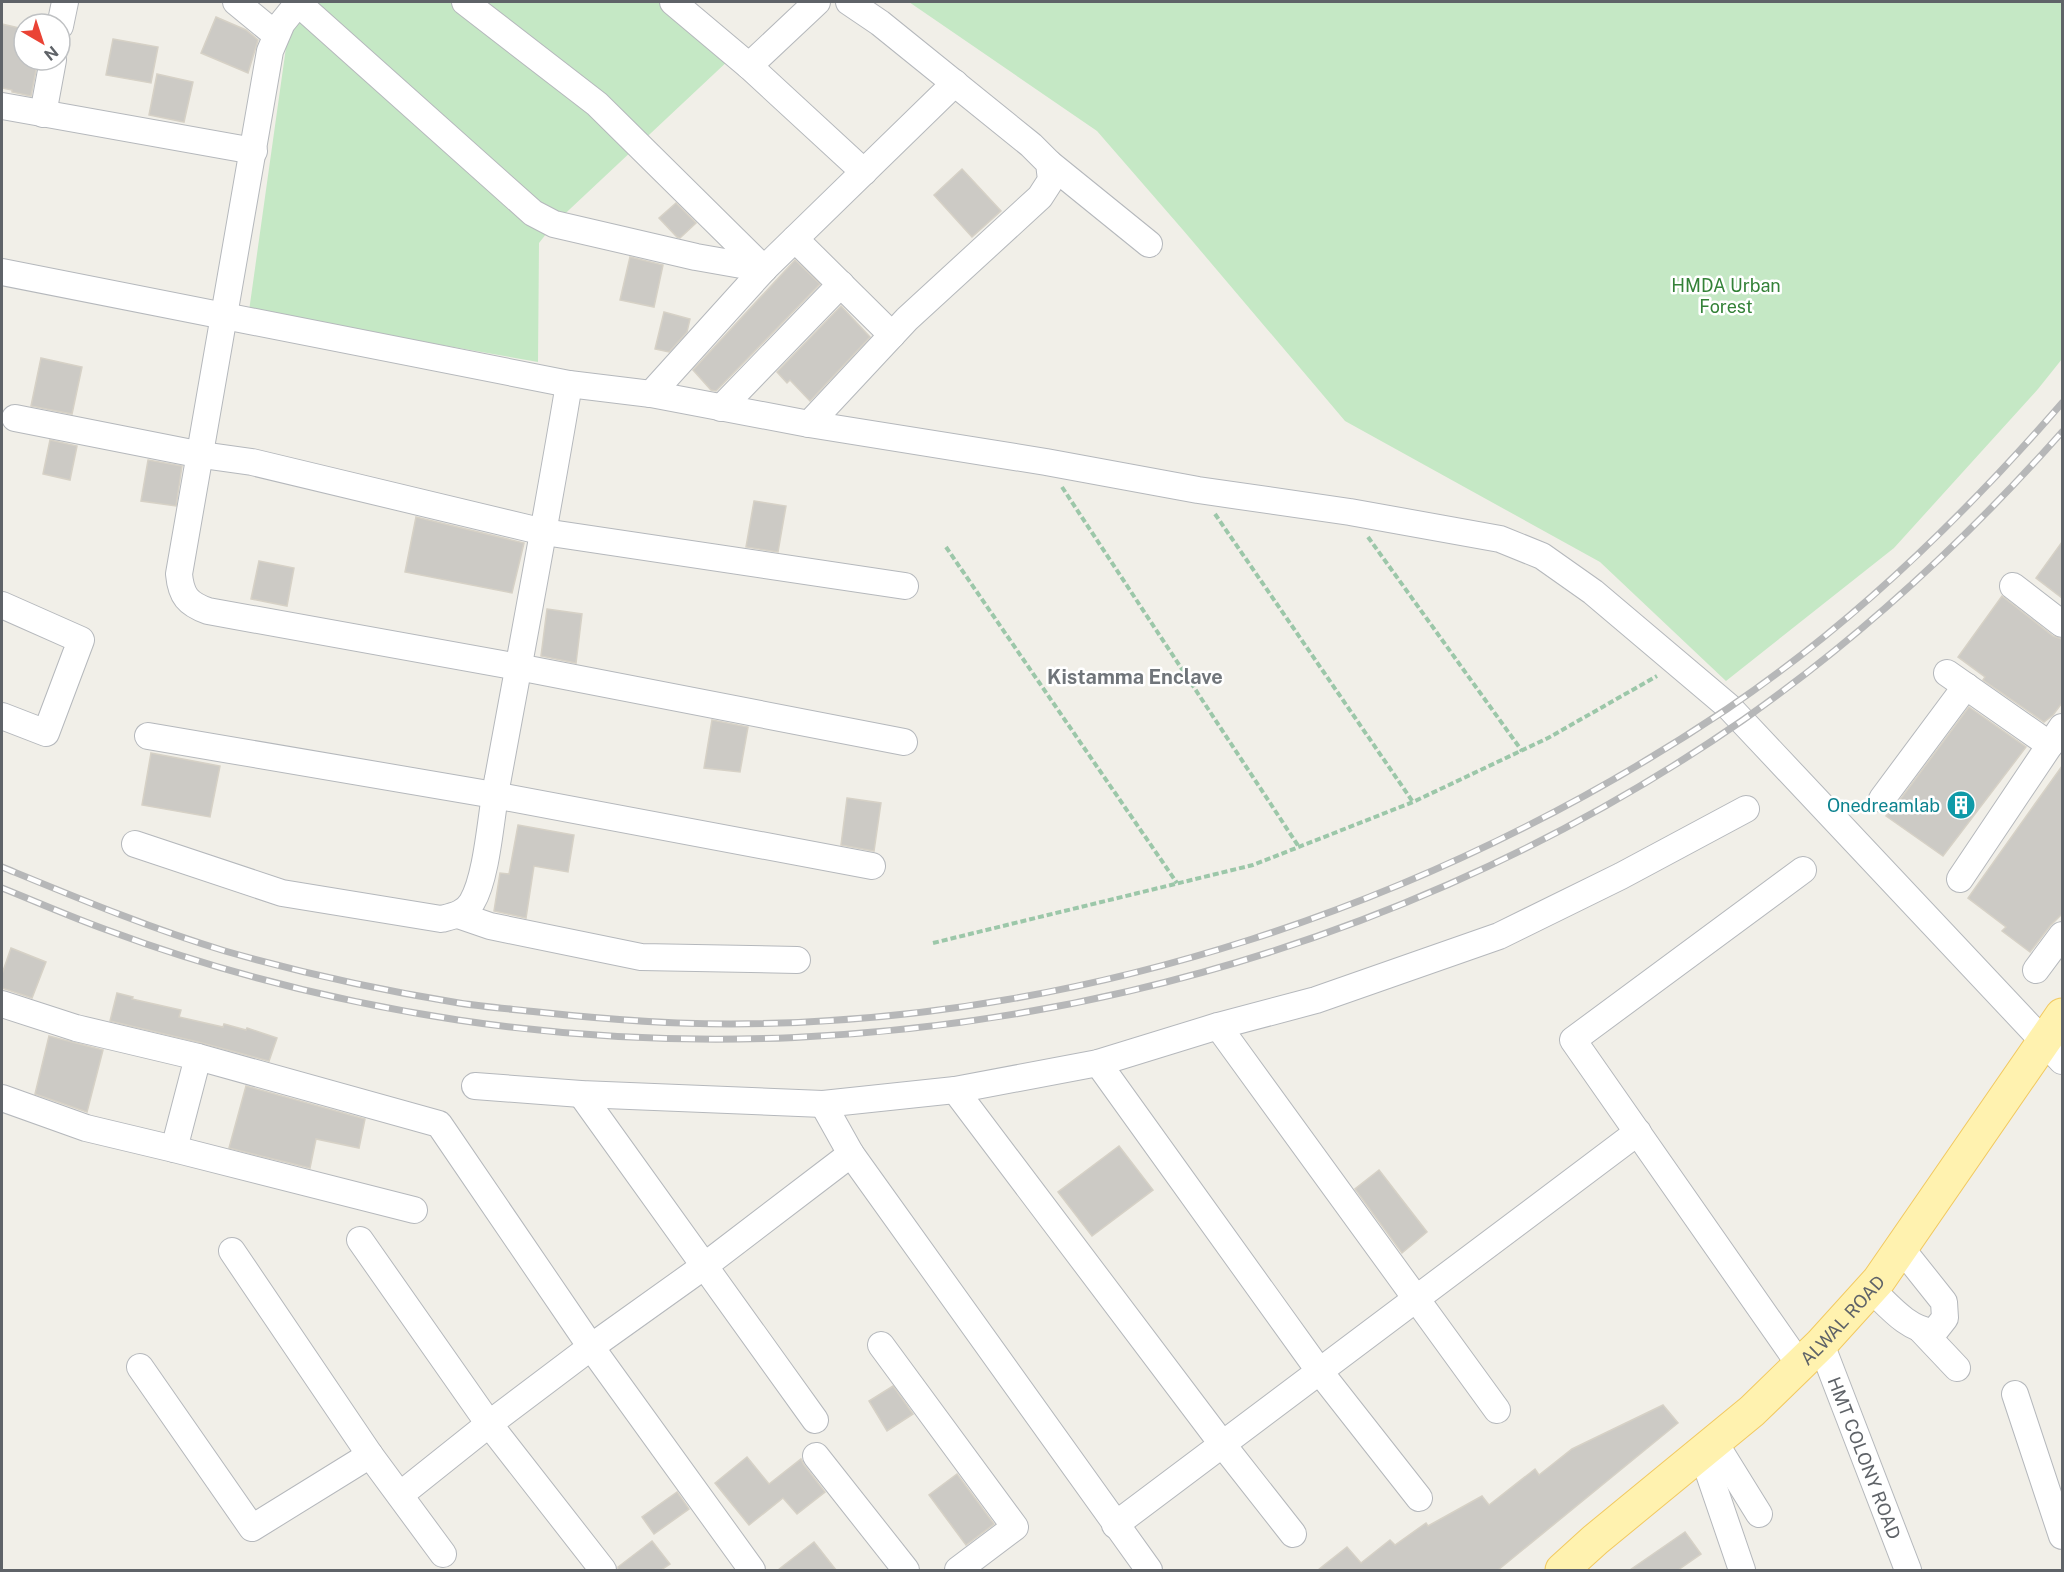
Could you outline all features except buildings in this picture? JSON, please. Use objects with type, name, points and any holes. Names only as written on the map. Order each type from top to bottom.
[{"type":"main road","name":"ALWAL ROAD","points":[[1562,1570],[1708,1448],[1810,1354],[1871,1289],[2053,1052],[2062,1015]]},
{"type":"street","points":[[236,2],[276,34]]},
{"type":"street","points":[[764,269],[696,257],[554,224],[533,213],[299,2],[282,23],[270,51],[179,574],[180,588],[187,599],[208,611],[518,667],[904,742]]},
{"type":"street","points":[[465,2],[597,104],[764,269]]},
{"type":"street","points":[[673,2],[749,66],[864,172]]},
{"type":"street","points":[[749,66],[817,2]]},
{"type":"street","points":[[849,2],[880,23],[1149,244]]},
{"type":"street","points":[[43,114],[51,72]]},
{"type":"street","points":[[651,394],[764,269],[955,84]]},
{"type":"street","points":[[2,106],[254,151]]},
{"type":"street","points":[[809,424],[892,335],[1040,197],[1051,180],[1049,163]]},
{"type":"street","points":[[795,238],[892,335]]},
{"type":"street","points":[[2,272],[569,384],[651,394],[809,424],[1500,538],[1542,556],[1593,592],[1729,707],[2053,1052]]},
{"type":"street","points":[[721,408],[841,284]]},
{"type":"street","points":[[135,844],[282,893],[441,919],[458,915],[471,904],[481,882],[494,795],[544,532],[569,384]]},
{"type":"street","points":[[15,418],[201,455],[252,462],[544,532],[904,586]]},
{"type":"street","points":[[2013,586],[2062,624]]},
{"type":"street","points":[[2,605],[81,640],[46,733],[2,716]]},
{"type":"street","points":[[1882,799],[1956,680],[2056,736],[1960,879]]},
{"type":"street","points":[[148,736],[494,795],[872,866]]},
{"type":"street","points":[[475,1086],[581,1094],[823,1104],[955,1090],[1098,1063],[1218,1026],[1316,1000],[1499,936],[1621,876],[1746,809]]},
{"type":"street","name":"HMT COLONY ROAD","points":[[1803,870],[1573,1040],[1638,1132],[1810,1354],[1908,1570]]},
{"type":"street","points":[[458,915],[490,926],[641,957],[797,960]]},
{"type":"street","points":[[2036,970],[2062,935]]},
{"type":"street","points":[[2,1004],[76,1028],[198,1057],[439,1124],[591,1347],[752,1570]]},
{"type":"street","points":[[1218,1026],[1497,1410]]},
{"type":"street","points":[[174,1149],[198,1057]]},
{"type":"street","points":[[1098,1063],[1320,1372],[1419,1498]]},
{"type":"street","points":[[955,1090],[1293,1534]]},
{"type":"street","points":[[581,1094],[815,1420]]},
{"type":"street","points":[[2,1098],[86,1128],[414,1210]]},
{"type":"street","points":[[823,1104],[851,1154],[1149,1570]]},
{"type":"street","points":[[1115,1525],[1638,1132]]},
{"type":"street","points":[[400,1495],[489,1424],[703,1267],[851,1154]]},
{"type":"street","points":[[360,1240],[489,1424],[603,1570]]},
{"type":"street","points":[[1901,1248],[1944,1302],[1945,1318],[1934,1332],[1922,1331]]},
{"type":"street","points":[[232,1251],[370,1455],[443,1554]]},
{"type":"street","points":[[1871,1289],[1906,1321],[1922,1331],[1957,1368]]},
{"type":"street","points":[[881,1345],[1015,1527],[958,1570]]},
{"type":"street","points":[[140,1367],[252,1528],[370,1455]]},
{"type":"street","points":[[2015,1394],[2062,1536]]},
{"type":"street","points":[[1708,1448],[1759,1514]]},
{"type":"street","points":[[1708,1448],[1742,1570]]},
{"type":"street","points":[[816,1456],[906,1570]]},
{"type":"path","points":[[1046,462],[1299,847]]},
{"type":"path","points":[[1198,489],[1413,802]]},
{"type":"path","points":[[1350,512],[1522,751]]},
{"type":"path","points":[[946,547],[1177,883]]},
{"type":"path","points":[[933,943],[1253,865],[1413,802],[1522,751],[1679,663]]},
{"type":"green space","points":[[305,2],[664,2],[731,58],[554,224],[539,243],[538,362],[249,311],[290,19]]},
{"type":"green space","name":"HMDA Urban Forest","points":[[909,2],[2062,2],[2062,359],[2038,389],[1894,548],[1726,681],[1600,562],[1345,421],[1097,131]]},
{"type":"railway","points":[[2,867],[140,922],[225,951],[283,967],[429,998],[562,1015],[707,1024],[863,1018],[994,1002],[1124,975],[1252,939],[1377,894],[1498,840],[1615,778],[1727,709],[1774,676],[1862,605],[1946,528],[2062,403]]},
{"type":"railway","points":[[2,888],[80,920],[150,945],[236,972],[324,995],[458,1020],[626,1037],[795,1037],[963,1022],[1129,991],[1291,945],[1449,884],[1600,809],[1743,720],[1871,621],[1989,510],[2062,432]]},
{"type":"place","name":"Onedreamlab","points":[[1961,805]]},
{"type":"district","name":"Kistamma Enclave","points":[[1135,677]]}]
